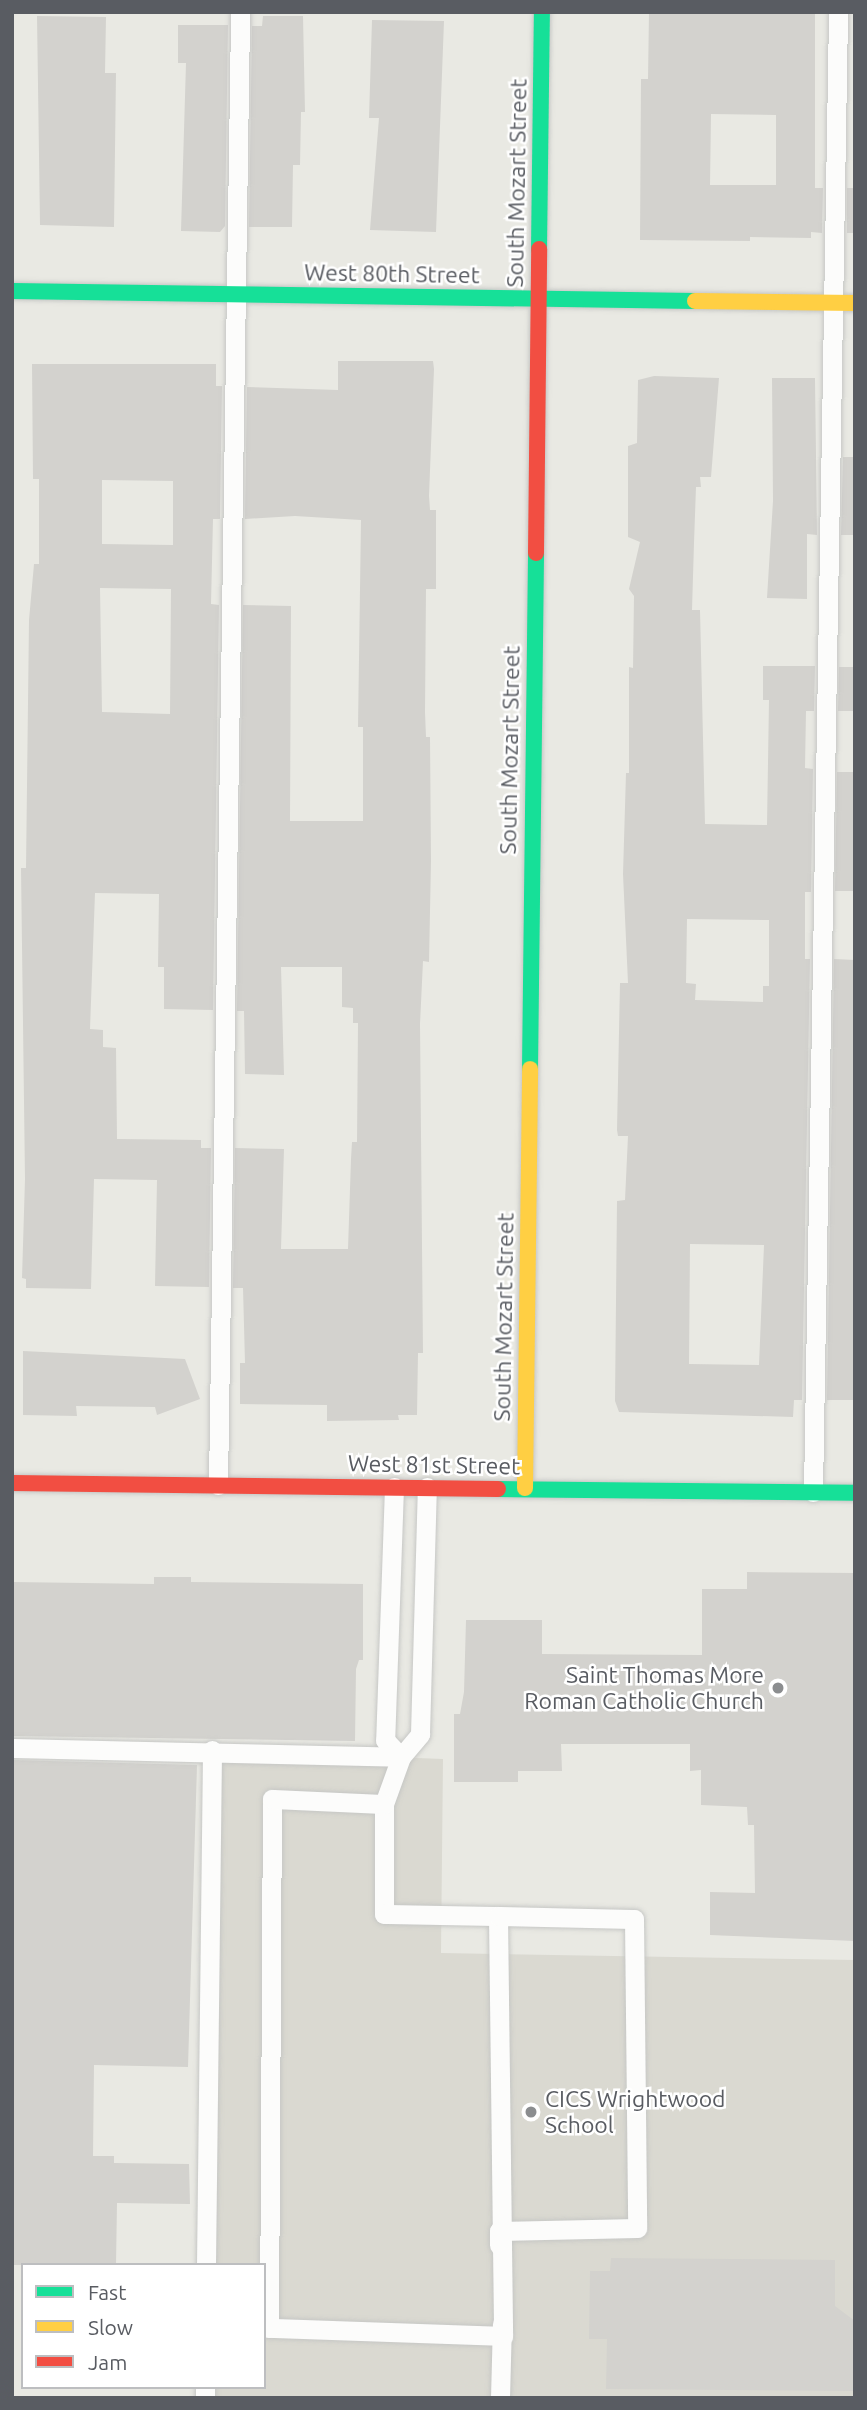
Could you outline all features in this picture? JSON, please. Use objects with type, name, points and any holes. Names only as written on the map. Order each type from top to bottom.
[{"type":"street","name":"South Mozart Street","points":[[524,1488],[542,12]]},
{"type":"street","name":"West 80th Street","points":[[12,291],[855,303]]},
{"type":"street","name":"West 81st Street","points":[[12,1483],[855,1493]]},
{"type":"lane","points":[[218,1485],[240,12]]},
{"type":"lane","points":[[813,1492],[838,12]]},
{"type":"lane","points":[[394,1487],[386,1740],[401,1757]]},
{"type":"lane","points":[[427,1488],[420,1734],[401,1757],[384,1804],[384,1914],[634,1919],[637,2228],[499,2231]]},
{"type":"lane","points":[[12,1748],[212,1750],[401,1757]]},
{"type":"lane","points":[[206,2263],[212,1750]]},
{"type":"lane","points":[[384,1804],[272,1799],[270,2328],[503,2336]]},
{"type":"lane","points":[[498,1916],[499,2231],[503,2336],[500,2398]]},
{"type":"shaded area","name":"CICS Wrightwood School","points":[[212,1750],[443,1759],[441,1953],[855,1960],[855,2398],[205,2398],[205,2389],[266,2389],[266,2263],[206,2263]]},
{"type":"building","points":[[649,12],[815,12],[815,188],[823,188],[822,233],[811,232],[811,238],[750,237],[750,241],[640,240],[641,79],[648,79]],"holes":[[[711,114],[776,115],[776,185],[710,185]]]},
{"type":"building","points":[[37,16],[106,17],[105,73],[116,73],[114,227],[40,225]]},
{"type":"building","points":[[263,16],[303,16],[305,112],[301,112],[300,165],[293,165],[292,227],[249,227],[252,26],[262,26]]},
{"type":"building","points":[[372,20],[444,21],[436,232],[370,230],[379,118],[369,118]]},
{"type":"building","points":[[178,25],[228,25],[225,226],[220,232],[181,231],[186,63],[178,63]]},
{"type":"building","points":[[847,188],[855,188],[855,233],[847,233]]},
{"type":"building","points":[[338,361],[433,361],[434,369],[429,496],[430,510],[436,510],[436,589],[426,589],[425,712],[426,737],[430,737],[431,861],[429,962],[423,961],[420,1024],[423,1353],[418,1353],[417,1415],[398,1415],[399,1420],[327,1421],[327,1405],[240,1404],[240,1363],[245,1363],[243,1288],[233,1288],[235,1148],[284,1149],[281,1249],[348,1249],[352,1142],[357,1142],[358,1023],[353,1023],[353,1008],[342,1007],[342,967],[281,967],[284,1075],[245,1074],[244,1011],[237,1011],[243,605],[291,606],[290,821],[363,821],[363,727],[358,727],[361,520],[295,516],[245,519],[247,387],[338,390]]},
{"type":"building","points":[[32,364],[216,364],[216,386],[222,386],[220,519],[213,519],[211,604],[219,605],[213,1010],[164,1009],[164,967],[158,967],[159,894],[95,893],[90,1029],[103,1030],[103,1047],[116,1048],[117,1139],[201,1140],[201,1148],[211,1148],[209,1287],[155,1286],[157,1180],[94,1179],[91,1289],[26,1288],[26,1279],[22,1278],[25,1179],[21,868],[26,868],[29,620],[34,564],[39,564],[39,479],[33,479]],"holes":[[[102,480],[173,481],[173,545],[102,544]],[[100,588],[171,589],[170,714],[102,712]]]},
{"type":"building","points":[[654,376],[719,378],[711,477],[700,477],[701,487],[696,487],[694,543],[692,610],[700,610],[705,824],[767,825],[769,700],[763,700],[763,666],[815,666],[814,711],[806,711],[805,768],[813,769],[811,892],[805,892],[805,959],[810,959],[802,1400],[794,1400],[793,1417],[619,1412],[615,1401],[617,1201],[625,1200],[628,1136],[618,1136],[617,1130],[620,983],[628,983],[623,874],[626,773],[629,773],[629,667],[633,668],[634,596],[629,589],[640,542],[628,537],[628,446],[637,443],[638,380]],"holes":[[[687,919],[769,920],[769,986],[763,986],[763,1002],[695,1000],[696,984],[686,983]],[[690,1244],[764,1245],[759,1365],[689,1364]]]},
{"type":"building","points":[[772,378],[815,378],[817,535],[807,534],[807,599],[767,598],[773,501]]},
{"type":"building","points":[[843,457],[855,457],[855,535],[841,535]]},
{"type":"building","points":[[839,667],[855,667],[855,711],[838,711]]},
{"type":"building","points":[[837,772],[855,772],[855,891],[835,891]]},
{"type":"building","points":[[834,959],[855,960],[855,1400],[827,1400]]},
{"type":"building","points":[[23,1351],[185,1359],[200,1399],[157,1415],[155,1407],[76,1406],[77,1416],[23,1415]]},
{"type":"building","points":[[747,1572],[855,1573],[855,1941],[710,1935],[710,1892],[755,1893],[754,1825],[748,1825],[747,1807],[701,1805],[701,1770],[690,1771],[690,1744],[561,1744],[562,1771],[518,1771],[518,1782],[454,1782],[454,1714],[460,1714],[464,1692],[466,1620],[542,1620],[542,1654],[702,1655],[702,1589],[747,1589]]},
{"type":"building","points":[[154,1577],[191,1577],[191,1582],[363,1584],[363,1660],[359,1660],[356,1669],[355,1741],[12,1736],[12,1582],[154,1584]]},
{"type":"building","points":[[12,1760],[197,1765],[188,2067],[94,2065],[93,2156],[114,2156],[114,2163],[189,2164],[190,2204],[117,2203],[116,2263],[12,2265]]},
{"type":"building","points":[[611,2258],[835,2260],[835,2306],[855,2321],[855,2391],[606,2389],[607,2339],[589,2339],[590,2271],[610,2271]]},
{"type":"traffic: fast","points":[[539,249],[542,12]]},
{"type":"traffic: fast","points":[[12,291],[695,301]]},
{"type":"traffic: fast","points":[[530,1069],[536,553]]},
{"type":"traffic: fast","points":[[498,1489],[855,1493]]},
{"type":"traffic: slow","points":[[695,301],[855,303]]},
{"type":"traffic: slow","points":[[525,1488],[530,1069]]},
{"type":"traffic: jam","points":[[536,553],[539,249]]},
{"type":"traffic: jam","points":[[12,1483],[498,1489]]},
{"type":"place","name":"Saint Thomas More Roman Catholic Church","points":[[778,1688]]},
{"type":"place","name":"CICS Wrightwood School","points":[[531,2112]]}]
